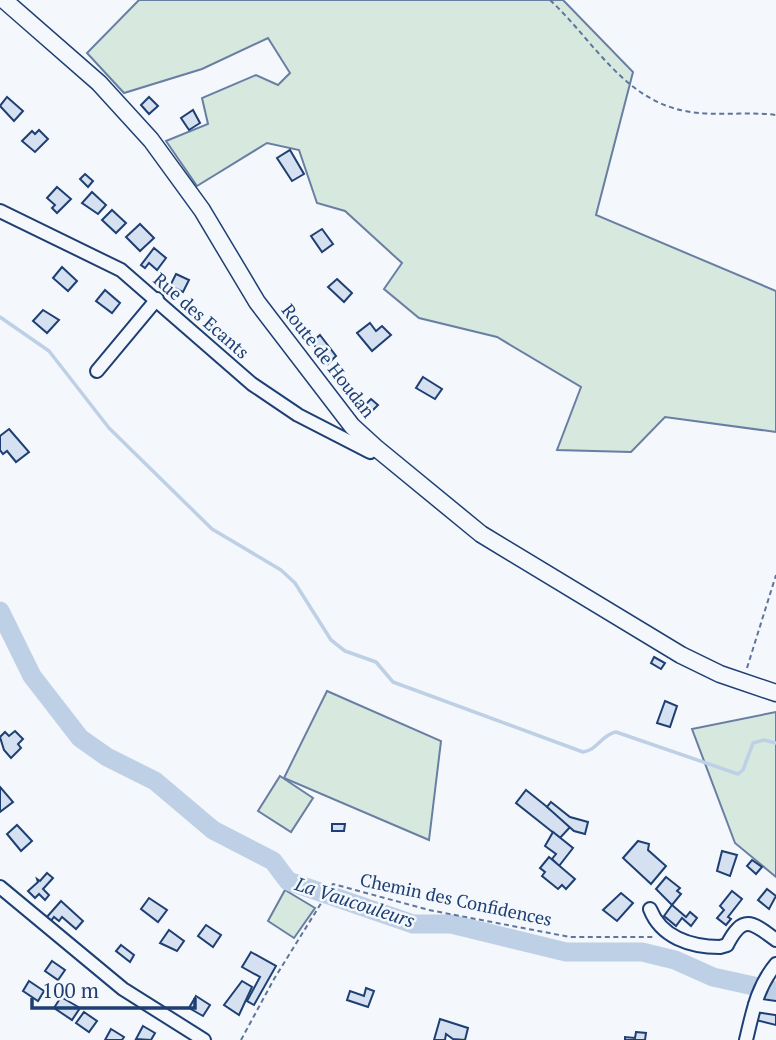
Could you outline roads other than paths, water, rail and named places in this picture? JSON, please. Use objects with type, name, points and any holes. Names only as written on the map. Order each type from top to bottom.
[{"type":"main road","name":"Route de Houdan","points":[[4,0],[99,83],[160,151],[202,210],[257,302],[352,426],[375,447],[481,534],[681,655],[743,683],[776,693]]},
{"type":"street","name":"Rue des Ecants","points":[[0,211],[89,252],[121,270],[251,384],[298,415],[353,445],[370,452],[375,447]]},
{"type":"street","points":[[97,371],[157,299]]},
{"type":"street","points":[[0,887],[123,989],[201,1039]]},
{"type":"street","points":[[650,909],[656,923],[672,938],[719,947],[727,945],[735,929],[746,923],[755,924],[776,940]]},
{"type":"street","points":[[746,1040],[763,980],[776,964]]},
{"type":"street","points":[[755,1001],[776,1008]]},
{"type":"waterway","points":[[0,317],[49,351],[109,428],[212,529],[281,570],[295,583],[331,640],[345,651],[376,662],[393,682],[583,752],[616,732],[738,774],[743,770],[753,743],[764,740],[776,743]]},
{"type":"waterway","name":"La Vaucouleurs","points":[[0,611],[32,676],[80,738],[107,757],[155,781],[213,830],[273,861],[288,881],[413,924],[451,924],[566,952],[642,952],[675,960],[713,977],[776,991]]}]
